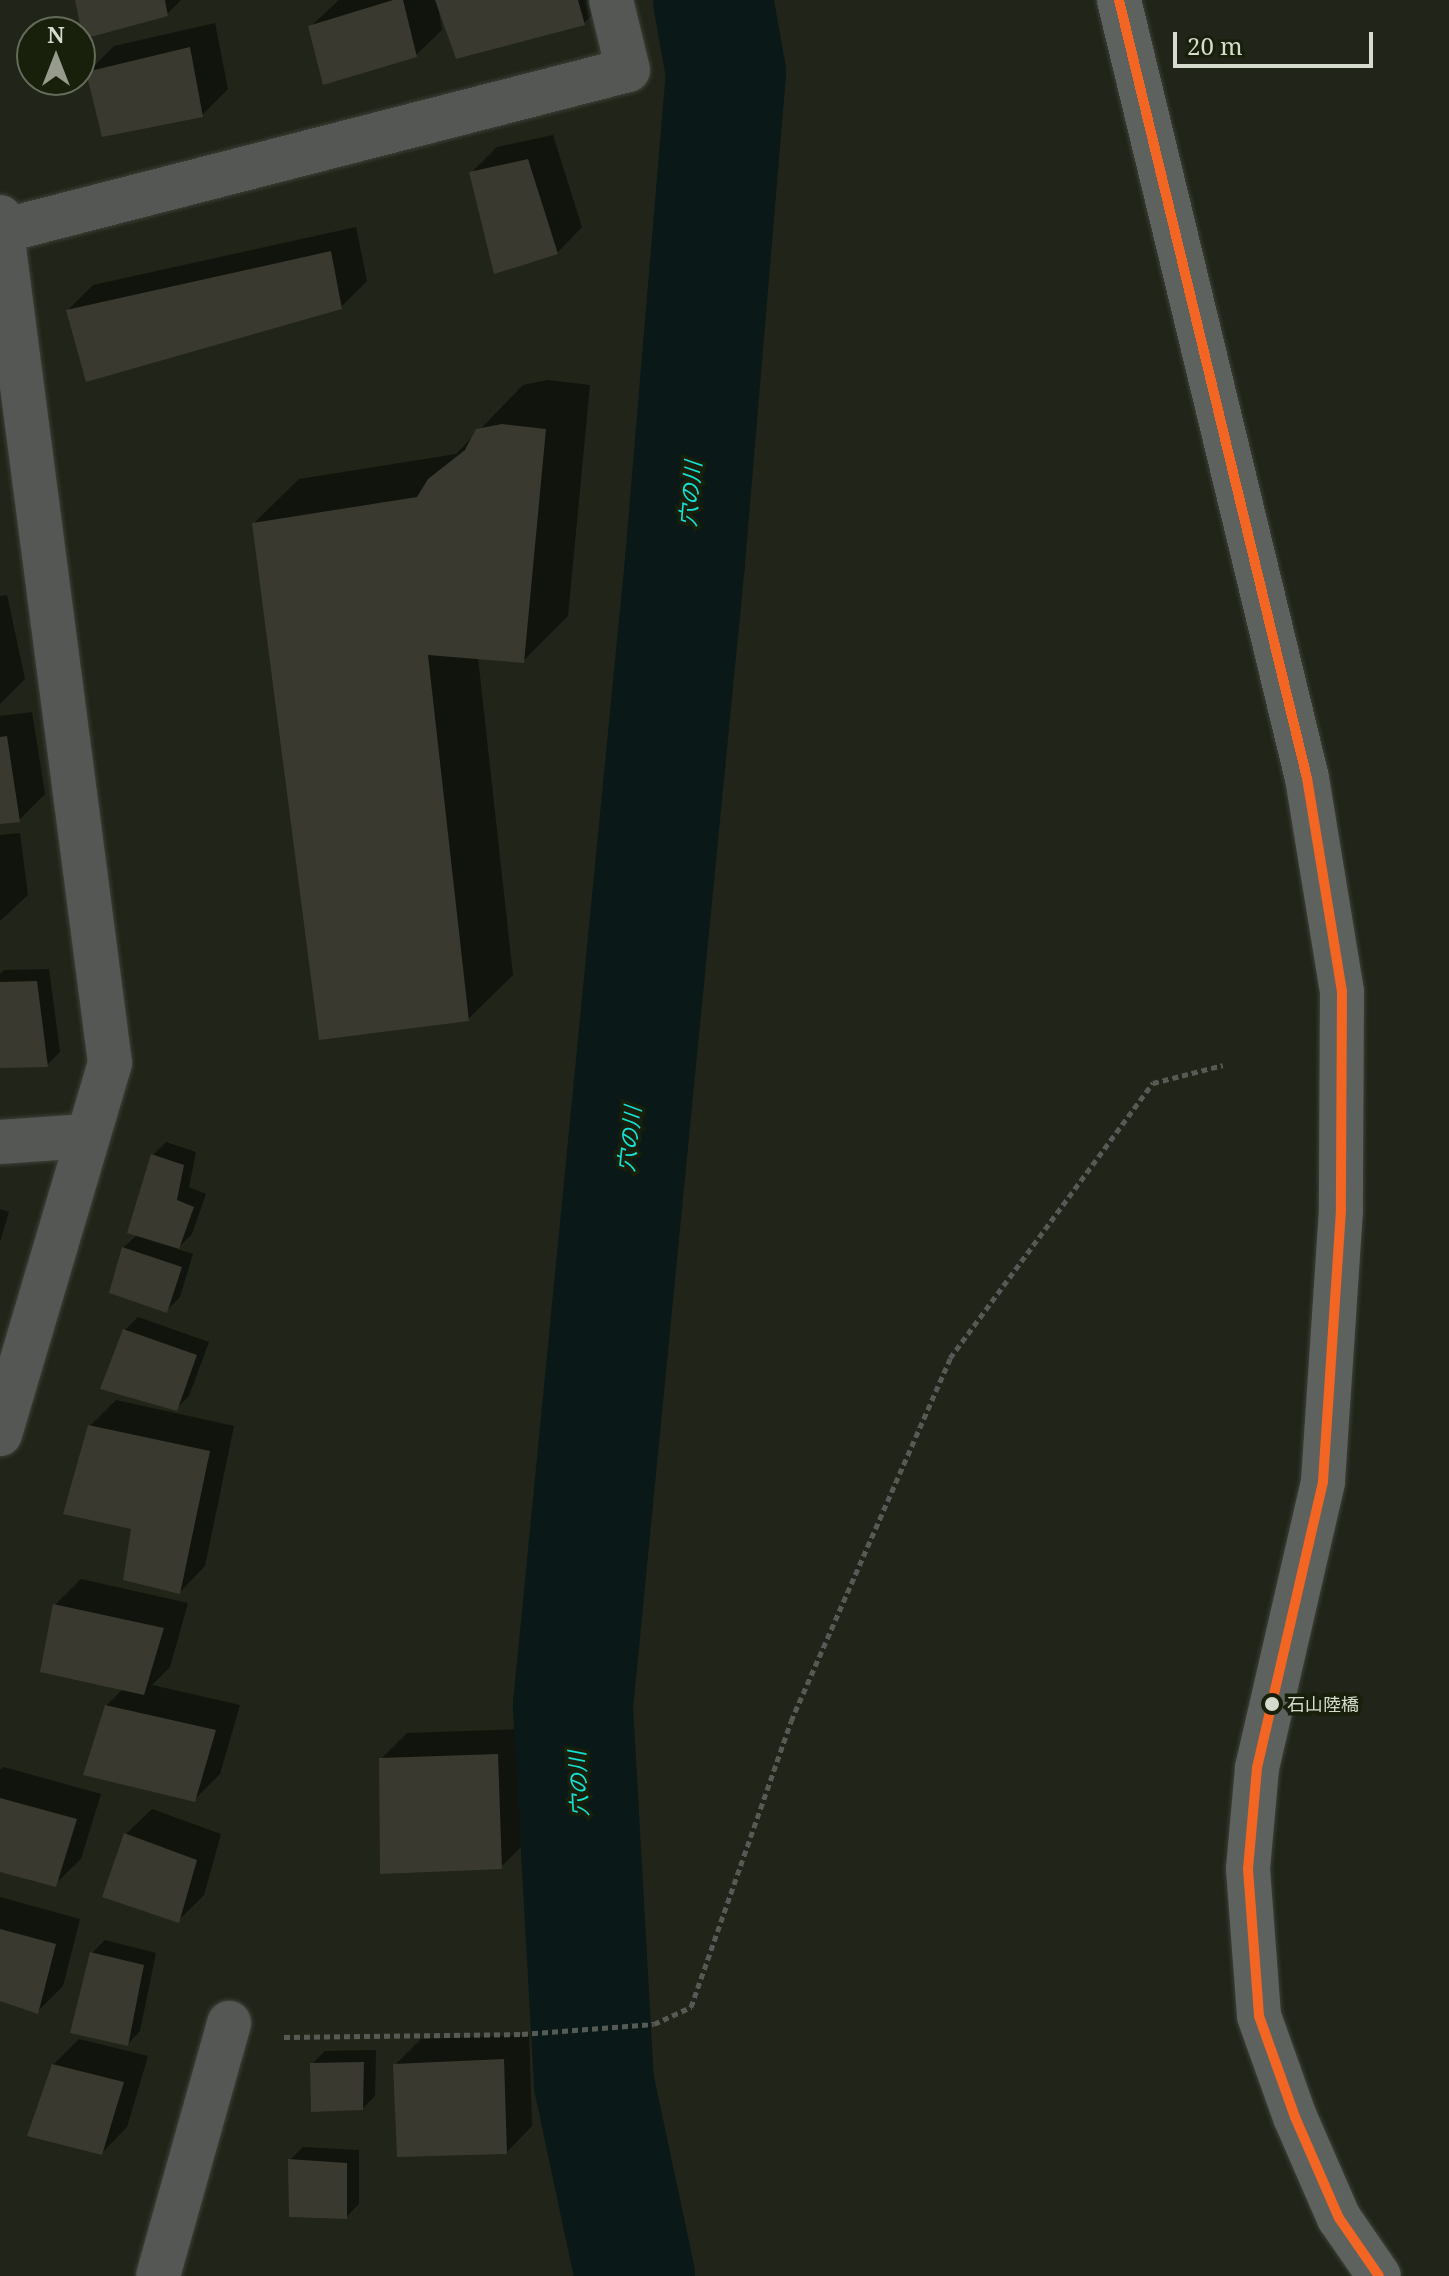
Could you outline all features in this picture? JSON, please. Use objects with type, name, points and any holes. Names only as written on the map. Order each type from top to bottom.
[{"type":"street","points":[[0,1434],[110,1063],[1,224],[628,70],[611,0]]},
{"type":"street","points":[[1119,0],[1307,778],[1342,991],[1341,1210],[1323,1482],[1257,1768],[1248,1869],[1259,2016],[1295,2117],[1339,2218],[1379,2276]]},
{"type":"street","points":[[0,1142],[86,1136]]},
{"type":"street","points":[[158,2276],[229,2023]]},
{"type":"path","points":[[283,2037],[522,2034],[654,2024],[691,2007],[791,1721],[950,1358],[1153,1083],[1223,1065]]},
{"type":"building","points":[[75,0],[165,0],[168,16],[96,35],[96,16],[78,16]]},
{"type":"building","points":[[393,0],[403,0],[417,57],[323,85],[308,26]]},
{"type":"building","points":[[435,0],[578,0],[585,25],[456,59]]},
{"type":"building","points":[[190,47],[203,117],[102,137],[92,96],[96,96],[96,70]]},
{"type":"building","points":[[528,159],[558,254],[494,274],[469,172]]},
{"type":"building","points":[[331,251],[342,309],[86,382],[66,310]]},
{"type":"building","points":[[502,424],[546,429],[524,663],[428,655],[469,1021],[319,1040],[252,523],[417,497],[428,479],[465,450],[476,429]]},
{"type":"building","points":[[7,736],[20,822],[0,824],[0,737]]},
{"type":"building","points":[[37,981],[48,1067],[0,1068],[0,982]]},
{"type":"building","points":[[151,1154],[184,1165],[177,1200],[194,1207],[179,1249],[127,1233]]},
{"type":"building","points":[[122,1247],[182,1267],[167,1313],[109,1293]]},
{"type":"building","points":[[123,1329],[197,1355],[177,1411],[100,1389]]},
{"type":"building","points":[[88,1425],[210,1451],[180,1594],[123,1580],[131,1529],[63,1514]]},
{"type":"building","points":[[53,1604],[164,1628],[144,1695],[40,1672]]},
{"type":"building","points":[[105,1705],[216,1730],[195,1802],[83,1775]]},
{"type":"building","points":[[498,1754],[502,1869],[380,1874],[379,1758]]},
{"type":"building","points":[[0,1798],[77,1819],[56,1887],[0,1872]]},
{"type":"building","points":[[124,1833],[197,1860],[179,1923],[102,1897]]},
{"type":"building","points":[[0,1929],[56,1944],[38,2014],[0,2001]]},
{"type":"building","points":[[90,1952],[144,1965],[128,2046],[70,2033]]},
{"type":"building","points":[[504,2059],[507,2154],[397,2157],[393,2064]]},
{"type":"building","points":[[364,2062],[363,2110],[311,2112],[310,2063]]},
{"type":"building","points":[[52,2064],[124,2082],[102,2155],[27,2136]]},
{"type":"building","points":[[288,2159],[347,2163],[347,2219],[289,2217]]},
{"type":"waterway","name":"穴の川","points":[[635,2276],[594,2083],[573,1706],[685,561],[726,73],[713,0]]},
{"type":"transit line","points":[[1119,0],[1307,778],[1342,991],[1341,1210],[1323,1482],[1257,1768],[1248,1869],[1259,2016],[1295,2117],[1339,2218],[1379,2276]]},
{"type":"place","name":"石山陸橋","points":[[1272,1704]]}]
